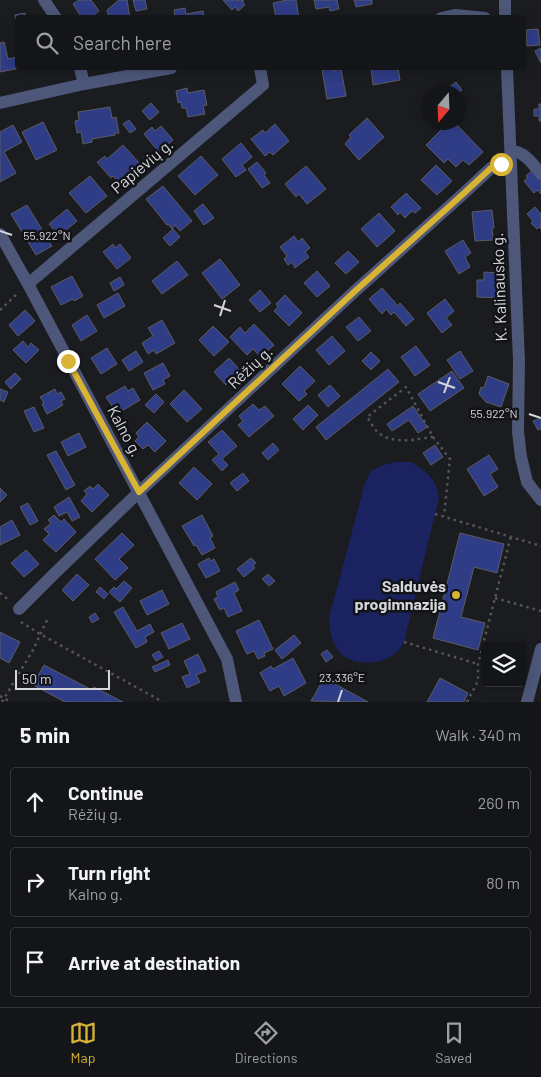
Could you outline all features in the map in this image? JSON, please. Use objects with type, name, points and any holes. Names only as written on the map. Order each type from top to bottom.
[{"type":"street","points":[[44,0],[54,15]]},
{"type":"street","points":[[505,0],[505,15]]},
{"type":"street","points":[[80,70],[84,84]]},
{"type":"street","points":[[0,102],[160,70]]},
{"type":"street","name":"Papievių g.","points":[[28,284],[263,85],[260,70]]},
{"type":"street","name":"K. Kalinausko g.","points":[[507,70],[519,361],[518,432],[527,482],[541,500]]},
{"type":"street","points":[[511,158],[517,151],[531,162],[541,174]]},
{"type":"street","name":"Rėžių g.","points":[[18,614],[55,573],[139,492],[354,292],[491,168],[511,158]]},
{"type":"street","name":"Kalno g.","points":[[0,234],[227,659],[236,702]]},
{"type":"street","points":[[527,702],[541,649]]},
{"type":"path","points":[[0,310],[28,284]]},
{"type":"path","points":[[433,436],[403,441],[387,438],[378,433],[367,417],[406,387],[433,436],[450,460],[444,516]]},
{"type":"path","points":[[434,514],[541,546]]},
{"type":"path","points":[[467,702],[478,681],[478,664],[511,536]]},
{"type":"path","points":[[495,598],[541,611]]},
{"type":"path","points":[[18,614],[40,634],[163,702]]},
{"type":"path","points":[[2,702],[2,697],[33,650],[47,620]]},
{"type":"path","points":[[404,642],[478,664]]},
{"type":"path","points":[[2,697],[11,702]]},
{"type":"shaded area","points":[[394,462],[412,462],[428,474],[436,485],[439,498],[404,642],[397,652],[386,659],[364,663],[357,662],[344,656],[333,642],[329,618],[365,483],[371,471]]},
{"type":"building","points":[[79,0],[91,0],[99,11],[94,15],[80,15],[73,4]]},
{"type":"building","points":[[119,0],[127,0],[130,15],[108,15],[107,10]]},
{"type":"building","points":[[133,0],[145,0],[147,9],[136,11]]},
{"type":"building","points":[[223,0],[244,0],[242,1],[245,5],[238,11],[235,7],[232,10]]},
{"type":"building","points":[[296,0],[298,15],[275,15],[273,3]]},
{"type":"building","points":[[314,0],[337,0],[339,9],[330,11],[329,7],[316,9]]},
{"type":"building","points":[[354,0],[372,0],[372,4],[356,7]]},
{"type":"building","points":[[185,8],[186,14],[203,11],[204,15],[175,15],[174,10]]},
{"type":"building","points":[[538,29],[540,45],[527,46],[526,30]]},
{"type":"building","points":[[4,42],[8,59],[15,58],[15,69],[0,72],[0,43]]},
{"type":"building","points":[[541,48],[541,63],[535,51]]},
{"type":"building","points":[[322,70],[341,70],[346,96],[327,99]]},
{"type":"building","points":[[371,70],[398,70],[400,80],[373,85]]},
{"type":"building","points":[[187,88],[188,93],[204,90],[207,105],[203,106],[205,114],[188,117],[186,108],[182,108],[181,102],[178,103],[176,91]]},
{"type":"building","points":[[151,103],[159,112],[150,120],[142,111]]},
{"type":"building","points":[[539,104],[541,104],[541,121],[539,121],[539,116],[534,116],[534,109],[539,109]]},
{"type":"building","points":[[110,107],[112,118],[116,117],[119,133],[92,139],[92,142],[83,144],[81,132],[77,133],[75,121],[79,120],[78,112]]},
{"type":"building","points":[[367,118],[384,137],[359,160],[345,144],[351,137],[349,135]]},
{"type":"building","points":[[129,120],[136,129],[130,133],[123,124]]},
{"type":"building","points":[[43,122],[57,150],[36,160],[22,132]]},
{"type":"building","points":[[275,124],[289,141],[273,155],[270,152],[265,156],[251,139],[263,130],[265,133]]},
{"type":"building","points":[[13,125],[22,142],[4,152],[16,173],[0,182],[0,132]]},
{"type":"building","points":[[161,126],[173,140],[159,152],[144,134],[152,127],[155,131]]},
{"type":"building","points":[[441,130],[462,130],[483,152],[469,165],[463,160],[456,167],[448,159],[444,163],[426,145]]},
{"type":"building","points":[[241,143],[252,157],[242,165],[246,170],[236,177],[222,159]]},
{"type":"building","points":[[123,145],[141,165],[120,184],[113,176],[111,178],[97,162],[105,156],[107,159]]},
{"type":"building","points":[[201,156],[218,175],[195,195],[178,176]]},
{"type":"building","points":[[257,162],[266,173],[264,175],[270,183],[262,188],[248,169]]},
{"type":"building","points":[[436,165],[452,181],[437,195],[421,180]]},
{"type":"building","points":[[306,166],[326,189],[307,204],[299,194],[296,197],[285,184]]},
{"type":"building","points":[[533,170],[541,179],[541,194],[538,190],[534,193],[524,181],[528,178],[526,176]]},
{"type":"building","points":[[90,176],[107,196],[86,213],[69,193]]},
{"type":"building","points":[[163,186],[192,221],[180,231],[175,225],[172,229],[167,225],[146,199]]},
{"type":"building","points":[[406,193],[421,208],[415,213],[412,211],[405,218],[400,212],[398,215],[391,207]]},
{"type":"building","points":[[203,204],[214,218],[204,225],[194,211]]},
{"type":"building","points":[[27,205],[52,246],[36,255],[11,214]]},
{"type":"building","points":[[535,207],[541,214],[541,229],[539,227],[537,229],[531,223],[533,221],[527,214]]},
{"type":"building","points":[[67,209],[77,221],[59,236],[49,224]]},
{"type":"building","points":[[492,210],[493,240],[475,241],[472,212]]},
{"type":"building","points":[[379,213],[395,231],[377,247],[361,229]]},
{"type":"building","points":[[173,229],[180,237],[170,246],[163,238]]},
{"type":"building","points":[[294,236],[298,242],[302,238],[310,248],[305,252],[309,257],[295,268],[292,262],[288,265],[284,259],[287,256],[280,247]]},
{"type":"building","points":[[463,240],[471,253],[465,257],[470,267],[459,274],[445,251]]},
{"type":"building","points":[[113,244],[115,248],[120,244],[131,258],[117,269],[103,252]]},
{"type":"building","points":[[348,251],[359,262],[346,274],[335,263]]},
{"type":"building","points":[[220,259],[240,285],[222,299],[202,273]]},
{"type":"building","points":[[177,261],[188,275],[162,294],[152,281]]},
{"type":"building","points":[[317,271],[330,286],[317,297],[304,283]]},
{"type":"building","points":[[484,272],[500,273],[499,298],[477,297],[477,280],[484,280]]},
{"type":"building","points":[[72,276],[83,296],[61,305],[51,287]]},
{"type":"building","points":[[120,277],[124,285],[114,291],[110,283]]},
{"type":"building","points":[[382,288],[398,306],[400,303],[414,319],[406,326],[394,312],[391,315],[386,309],[382,314],[369,299]]},
{"type":"building","points":[[260,290],[271,303],[260,312],[249,300]]},
{"type":"building","points":[[118,293],[125,306],[104,318],[97,305]]},
{"type":"building","points":[[285,295],[302,313],[289,326],[274,311],[278,307],[276,304]]},
{"type":"building","points":[[445,299],[454,311],[446,318],[452,325],[442,333],[427,313]]},
{"type":"building","points":[[25,310],[35,321],[18,336],[9,325]]},
{"type":"building","points":[[87,315],[97,331],[81,341],[72,325]]},
{"type":"building","points":[[359,317],[371,331],[358,341],[346,327]]},
{"type":"building","points":[[162,320],[175,343],[156,354],[154,350],[148,354],[142,343],[153,336],[148,328]]},
{"type":"building","points":[[254,324],[274,345],[261,357],[253,349],[247,355],[230,337],[240,327],[245,333]]},
{"type":"building","points":[[213,326],[229,342],[214,356],[199,340]]},
{"type":"building","points":[[332,336],[345,351],[329,365],[316,350]]},
{"type":"building","points":[[23,341],[28,347],[31,343],[39,350],[26,363],[13,350]]},
{"type":"building","points":[[416,346],[430,365],[415,376],[401,357]]},
{"type":"building","points":[[107,348],[117,364],[101,374],[91,358]]},
{"type":"building","points":[[136,351],[143,362],[129,371],[122,360]]},
{"type":"building","points":[[460,351],[473,371],[460,379],[447,360]]},
{"type":"building","points":[[371,352],[380,361],[371,370],[362,361]]},
{"type":"building","points":[[229,358],[241,371],[236,375],[239,378],[233,384],[230,380],[226,385],[214,372]]},
{"type":"building","points":[[163,363],[170,376],[163,380],[165,384],[153,390],[144,373]]},
{"type":"building","points":[[300,366],[315,381],[304,391],[307,394],[299,401],[282,384]]},
{"type":"building","points":[[388,369],[399,382],[326,440],[316,427]]},
{"type":"building","points":[[452,371],[464,388],[430,411],[418,394]]},
{"type":"building","points":[[15,373],[21,379],[11,389],[5,382]]},
{"type":"building","points":[[488,376],[509,384],[501,407],[486,402],[479,394],[481,387],[484,388]]},
{"type":"building","points":[[330,385],[340,396],[328,407],[318,395]]},
{"type":"building","points":[[125,386],[128,391],[133,388],[140,400],[117,414],[106,397]]},
{"type":"building","points":[[0,389],[8,392],[4,402],[0,400]]},
{"type":"building","points":[[55,389],[57,394],[61,392],[65,399],[61,401],[63,405],[47,414],[40,397]]},
{"type":"building","points":[[184,390],[202,409],[187,422],[170,404]]},
{"type":"building","points":[[156,394],[164,402],[154,413],[145,405]]},
{"type":"building","points":[[253,404],[259,410],[265,406],[274,416],[249,437],[238,425],[243,421],[239,416]]},
{"type":"building","points":[[308,405],[318,415],[303,430],[293,419]]},
{"type":"building","points":[[413,406],[427,427],[418,433],[409,420],[392,431],[387,424]]},
{"type":"building","points":[[34,407],[44,428],[34,432],[24,411]]},
{"type":"building","points":[[541,418],[541,429],[538,430],[533,421]]},
{"type":"building","points":[[147,422],[166,441],[155,452],[148,445],[143,449],[135,441],[139,437],[136,433]]},
{"type":"building","points":[[222,430],[237,446],[222,459],[228,465],[222,471],[212,460],[219,454],[208,442]]},
{"type":"building","points":[[79,433],[86,447],[68,456],[61,442]]},
{"type":"building","points":[[273,443],[279,450],[268,460],[262,453]]},
{"type":"building","points":[[435,445],[443,457],[431,465],[423,453]]},
{"type":"building","points":[[56,451],[75,485],[66,490],[47,455]]},
{"type":"building","points":[[489,455],[498,469],[490,474],[498,487],[484,496],[467,469]]},
{"type":"building","points":[[194,467],[212,484],[197,500],[179,483]]},
{"type":"building","points":[[243,473],[249,481],[237,491],[230,483]]},
{"type":"building","points":[[98,484],[109,495],[92,512],[81,501],[87,494],[84,491],[90,486],[93,489]]},
{"type":"building","points":[[0,488],[7,495],[0,502]]},
{"type":"building","points":[[69,497],[80,517],[72,521],[67,512],[59,516],[54,507]]},
{"type":"building","points":[[28,503],[38,521],[30,525],[20,507]]},
{"type":"building","points":[[54,515],[61,522],[64,519],[76,532],[56,552],[43,540],[49,534],[44,529],[51,523],[48,520]]},
{"type":"building","points":[[202,515],[213,536],[210,538],[215,548],[202,555],[182,526]]},
{"type":"building","points":[[12,520],[20,535],[0,545],[0,527]]},
{"type":"building","points":[[122,533],[134,545],[119,559],[128,568],[115,580],[95,559]]},
{"type":"building","name":"Salduvės progimnazija","points":[[460,533],[504,544],[497,573],[474,567],[461,617],[485,623],[478,650],[433,638]]},
{"type":"building","points":[[26,550],[39,564],[24,577],[11,563]]},
{"type":"building","points":[[209,558],[211,561],[214,559],[220,571],[206,578],[198,564]]},
{"type":"building","points":[[251,558],[256,563],[253,565],[255,568],[244,577],[237,569]]},
{"type":"building","points":[[77,574],[89,585],[73,601],[62,590]]},
{"type":"building","points":[[268,574],[275,581],[269,586],[262,579]]},
{"type":"building","points":[[124,581],[132,588],[120,602],[109,592],[114,587],[116,589]]},
{"type":"building","points":[[235,582],[239,590],[234,593],[242,611],[228,617],[224,608],[220,610],[214,599],[218,597],[216,592]]},
{"type":"building","points":[[100,587],[108,594],[104,599],[96,592]]},
{"type":"building","points":[[162,590],[169,604],[147,615],[140,601]]},
{"type":"building","points":[[123,607],[137,631],[150,624],[154,632],[145,637],[147,642],[136,648],[114,612]]},
{"type":"building","points":[[95,613],[99,619],[92,623],[89,617]]},
{"type":"building","points":[[259,620],[273,649],[264,653],[265,656],[258,659],[254,651],[247,654],[236,631]]},
{"type":"building","points":[[182,623],[190,639],[169,649],[161,633]]},
{"type":"building","points":[[0,632],[20,642],[9,663],[0,658]]},
{"type":"building","points":[[294,635],[301,643],[282,659],[275,650]]},
{"type":"building","points":[[327,650],[333,657],[326,662],[321,654]]},
{"type":"building","points":[[159,651],[163,657],[156,661],[152,655]]},
{"type":"building","points":[[198,654],[206,671],[196,675],[200,682],[187,688],[182,677],[190,674],[184,661]]},
{"type":"building","points":[[293,658],[306,683],[284,696],[279,686],[270,691],[260,673],[271,666],[273,669]]},
{"type":"building","points":[[168,660],[170,665],[155,672],[152,667]]},
{"type":"building","points":[[44,665],[92,690],[94,687],[123,702],[65,702],[33,685]]},
{"type":"building","points":[[324,678],[368,702],[311,701]]},
{"type":"building","points":[[440,678],[468,693],[464,702],[427,702]]},
{"type":"place","name":"Salduvės progimnazija","points":[[456,595]]},
{"type":"route","points":[[68,361],[139,492],[354,292],[491,168],[501,164]]}]
